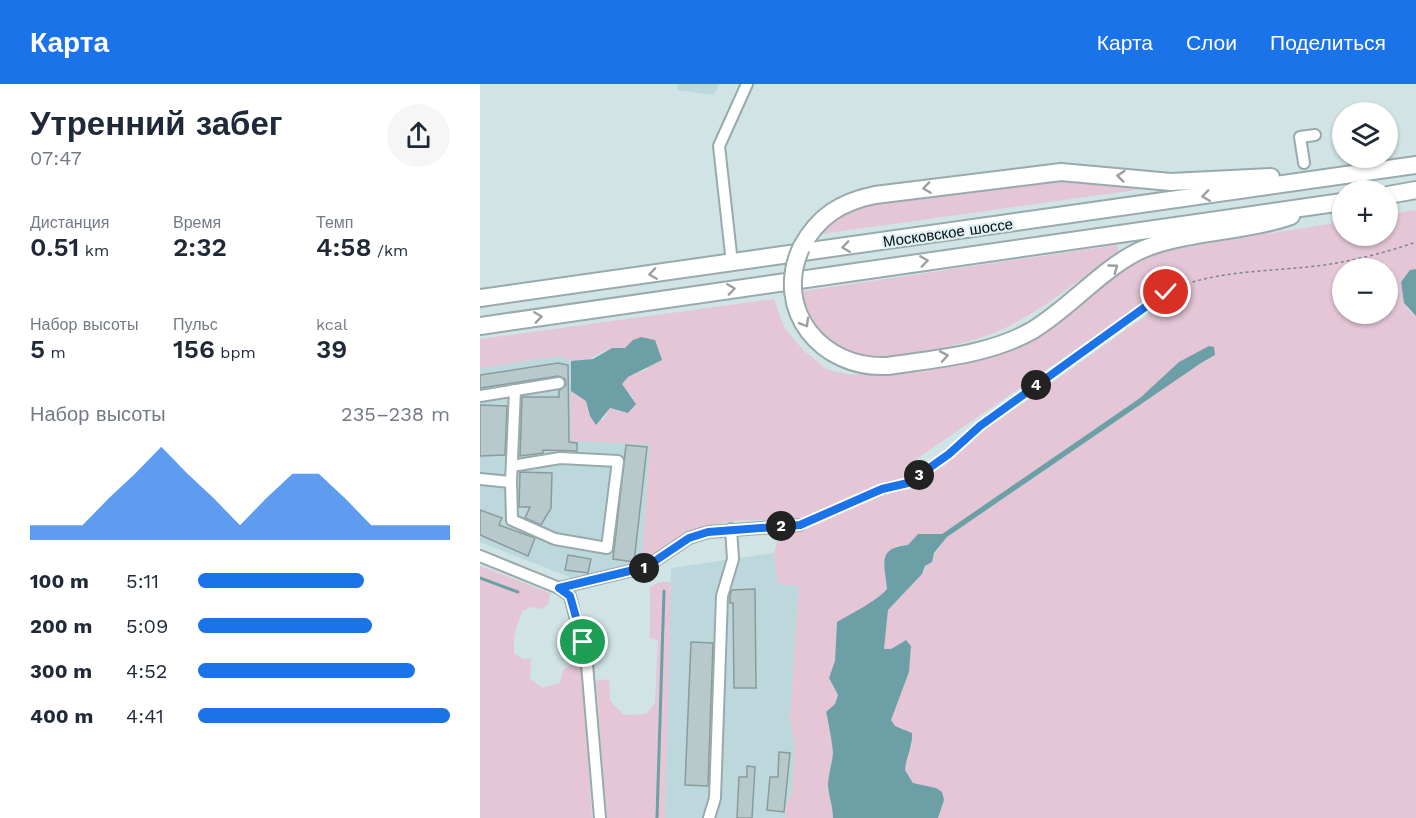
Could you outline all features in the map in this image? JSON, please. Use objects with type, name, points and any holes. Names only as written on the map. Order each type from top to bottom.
[{"type":"highway","name":"Московское шоссе","points":[[480,298],[1416,165]]},
{"type":"highway","points":[[1326,179],[1264,177],[1216,182],[1171,182],[1061,172],[875,195],[840,206],[813,228],[796,258],[793,270],[793,294],[806,327],[831,352],[852,363],[887,366],[981,349],[1016,339],[1052,316],[1113,267],[1152,246],[1263,226],[1332,204]]},
{"type":"highway","points":[[1398,193],[1416,190]]},
{"type":"highway","name":"Московское шоссе","points":[[480,326],[1332,203]]},
{"type":"street","points":[[732,263],[719,146],[747,84]]},
{"type":"street","points":[[1304,163],[1300,137],[1315,135]]},
{"type":"street","points":[[480,396],[559,383]]},
{"type":"street","points":[[512,466],[560,458],[618,461],[607,548],[555,539],[512,520],[511,482],[515,390]]},
{"type":"street","points":[[480,479],[511,482]]},
{"type":"street","points":[[559,588],[646,567],[689,538],[731,529],[800,525]]},
{"type":"street","points":[[709,818],[715,798],[722,596],[733,559],[731,529]]},
{"type":"street","points":[[480,556],[559,588],[570,596],[587,664],[600,818]]},
{"type":"path","points":[[800,525],[882,489],[908,483],[949,454],[980,426],[1166,292],[1185,284],[1276,268],[1336,263],[1416,242]]},
{"type":"shaded area","points":[[678,84],[719,84],[714,95],[677,90]]},
{"type":"shaded area","points":[[1086,178],[1136,184],[1136,190],[813,235],[826,222],[852,209],[883,200],[1026,182]]},
{"type":"shaded area","points":[[1416,210],[1416,269],[1410,271],[1401,282],[1408,310],[1416,316],[1416,818],[938,818],[944,800],[936,788],[913,783],[905,770],[907,754],[913,744],[904,729],[894,726],[891,720],[909,672],[911,646],[905,640],[891,649],[884,649],[888,610],[921,574],[947,537],[1201,362],[1210,360],[1179,362],[1140,398],[942,534],[918,534],[908,545],[896,546],[884,560],[887,589],[871,603],[837,622],[835,661],[829,678],[838,695],[835,704],[826,712],[833,753],[828,786],[833,818],[785,818],[786,804],[792,793],[795,747],[790,720],[799,586],[778,584],[774,553],[783,520],[715,524],[682,538],[642,563],[650,444],[571,441],[571,391],[586,401],[590,416],[603,420],[610,408],[621,412],[634,399],[621,384],[628,377],[648,369],[631,343],[625,348],[611,348],[582,361],[569,360],[560,356],[480,368],[480,339],[774,299],[785,329],[804,351],[828,370],[852,375],[993,352],[1129,263],[1172,249],[1332,224],[1332,246],[1398,246],[1398,213]],"holes":[[[1167,287],[1176,298],[1134,324],[1022,404],[908,480],[906,466]]]},
{"type":"shaded area","points":[[1117,245],[1118,251],[1049,302],[1014,323],[967,342],[907,354],[866,356],[833,345],[819,333],[807,315],[798,292]]},
{"type":"shaded area","points":[[560,356],[571,361],[571,440],[650,444],[642,563],[572,578],[480,542],[480,368]]},
{"type":"shaded area","points":[[774,553],[778,584],[799,586],[790,720],[795,747],[792,793],[786,804],[785,818],[665,818],[671,568]]},
{"type":"shaded area","points":[[480,566],[550,593],[548,605],[541,609],[532,607],[522,611],[514,636],[514,654],[524,659],[531,658],[530,679],[543,688],[560,683],[563,670],[571,665],[582,666],[592,818],[480,818]]},
{"type":"shaded area","points":[[659,582],[671,582],[665,818],[607,818],[596,681],[609,679],[610,701],[624,715],[646,714],[655,703],[658,640],[650,638],[650,587]]},
{"type":"water","points":[[1416,269],[1416,316],[1404,303],[1401,282],[1410,270]]},
{"type":"water","points":[[641,337],[655,340],[662,360],[628,377],[622,384],[636,404],[628,413],[610,408],[596,425],[590,416],[586,401],[571,391],[571,361],[593,359],[612,348],[625,348],[633,340]]},
{"type":"water","points":[[1209,346],[1214,347],[1215,355],[947,537],[934,553],[932,562],[925,566],[922,574],[888,610],[884,649],[891,649],[906,640],[911,646],[909,672],[891,720],[895,726],[912,733],[905,770],[913,783],[936,788],[942,792],[944,800],[938,818],[833,818],[828,786],[833,753],[826,712],[835,704],[838,695],[829,678],[835,661],[837,622],[871,602],[887,589],[884,565],[887,554],[898,547],[908,545],[918,534],[942,534],[1140,398],[1179,362]]},
{"type":"building","points":[[558,363],[568,365],[569,442],[577,443],[577,451],[543,450],[543,453],[520,456],[522,397],[559,397],[559,391],[566,385],[565,379],[558,376],[480,388],[480,375]]},
{"type":"building","points":[[480,405],[507,406],[505,455],[480,456]]},
{"type":"building","points":[[626,445],[647,447],[634,562],[613,559]]},
{"type":"building","points":[[520,472],[552,473],[551,508],[541,525],[525,518],[530,507],[519,507]]},
{"type":"building","points":[[480,510],[502,518],[499,525],[535,538],[528,556],[480,535]]},
{"type":"building","points":[[568,555],[591,559],[588,573],[565,570]]},
{"type":"building","points":[[755,589],[756,688],[734,688],[733,603],[730,603],[730,595],[732,590]]},
{"type":"building","points":[[691,642],[713,643],[708,786],[685,785]]},
{"type":"building","points":[[779,752],[790,753],[784,812],[767,810],[770,777],[778,777]]},
{"type":"building","points":[[747,766],[755,767],[752,818],[737,818],[739,777],[747,777]]},
{"type":"waterway","points":[[480,578],[518,592]]},
{"type":"waterway","points":[[657,818],[664,591]]},
{"type":"route","points":[[583,642],[570,596],[559,588],[646,567],[689,538],[708,532],[800,525],[882,489],[908,483],[949,454],[980,426],[1166,292]]}]
